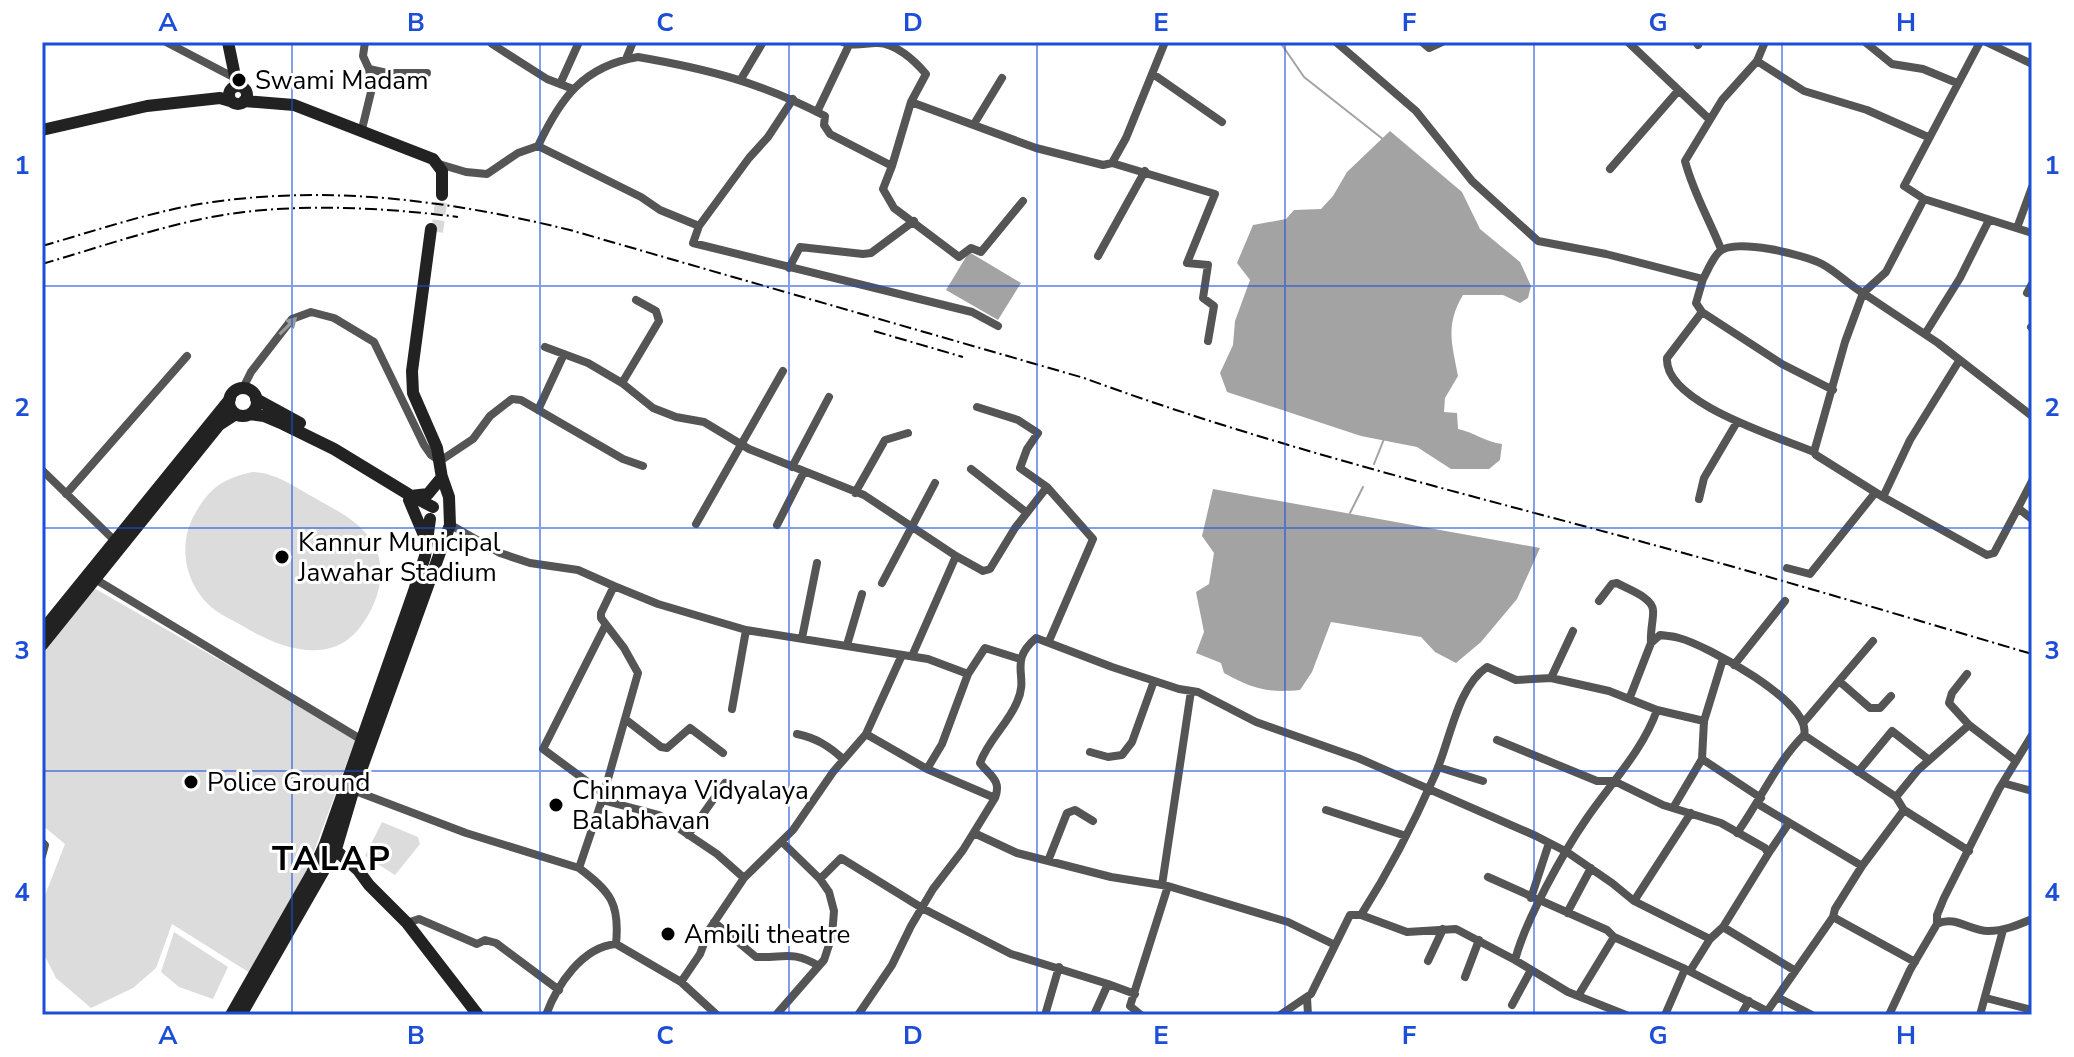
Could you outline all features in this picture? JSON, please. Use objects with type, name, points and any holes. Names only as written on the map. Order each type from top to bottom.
[{"type":"main road","points":[[228,42],[234,93]]},
{"type":"main road","points":[[42,130],[147,106],[234,93],[294,105],[433,159],[442,171],[440,194]]},
{"type":"main road","points":[[343,124],[371,142],[436,165]]},
{"type":"main road","points":[[241,1015],[328,864],[350,789],[442,546],[439,515],[442,477],[440,461],[422,411],[420,344],[434,230]]},
{"type":"main road","points":[[42,645],[235,391],[243,388],[251,392],[256,399],[330,442],[334,449]]},
{"type":"main road","points":[[230,399],[230,408],[243,414],[264,416],[334,449],[439,515]]},
{"type":"main road","points":[[42,631],[219,425],[255,407],[256,399]]},
{"type":"main road","points":[[410,498],[428,494],[442,477]]},
{"type":"main road","points":[[350,789],[362,740],[414,591],[426,543],[449,497],[442,477]]},
{"type":"main road","points":[[410,498],[426,543]]},
{"type":"main road","points":[[331,846],[407,923],[478,1015]]},
{"type":"main road","points":[[231,1015],[312,873],[331,846]]},
{"type":"main road","points":[[328,864],[358,870]]},
{"type":"street","points":[[166,42],[234,93]]},
{"type":"street","points":[[362,129],[372,88],[363,56],[365,42]]},
{"type":"street","points":[[494,42],[492,44],[547,79],[573,89]]},
{"type":"street","points":[[560,84],[579,42]]},
{"type":"street","points":[[626,59],[633,42]]},
{"type":"street","points":[[741,79],[762,42]]},
{"type":"street","points":[[1112,163],[1165,42]]},
{"type":"street","points":[[1336,42],[1416,111],[1472,181],[1538,241],[1606,254],[1703,279]]},
{"type":"street","points":[[1422,42],[1429,48],[1442,42]]},
{"type":"street","points":[[1628,42],[1709,119]]},
{"type":"street","points":[[1721,249],[1693,190],[1685,161],[1722,100],[1757,61],[1765,42]]},
{"type":"street","points":[[1865,42],[1892,64],[1923,69],[1957,83]]},
{"type":"street","points":[[1980,42],[1904,186],[1924,199],[2032,233]]},
{"type":"street","points":[[1986,42],[2032,64]]},
{"type":"street","points":[[817,112],[846,44],[887,45],[918,64],[926,74],[911,102],[892,166],[884,182],[885,195],[894,208],[959,257],[971,248],[981,252],[1023,201]]},
{"type":"street","points":[[538,146],[553,112],[573,89],[585,79],[626,59],[638,57],[741,79],[793,99],[825,116],[824,125],[830,134],[892,166]]},
{"type":"street","points":[[1757,61],[1804,91],[1867,110],[1928,137]]},
{"type":"street","points":[[369,69],[387,73],[427,73]]},
{"type":"street","points":[[1153,74],[1222,122]]},
{"type":"street","points":[[974,124],[1002,78]]},
{"type":"street","points":[[1610,169],[1678,91]]},
{"type":"street","points":[[793,99],[768,137],[699,226],[693,243],[972,312],[998,326]]},
{"type":"street","points":[[911,102],[1036,148],[1066,154],[1095,165],[1112,163],[1145,171],[1215,194],[1187,263],[1208,265],[1203,298],[1214,306],[1208,341]]},
{"type":"street","points":[[436,165],[487,174],[518,153],[538,146],[641,197],[660,210],[699,226]]},
{"type":"street","points":[[1098,256],[1145,171]]},
{"type":"street","points":[[2017,228],[2032,187]]},
{"type":"street","points":[[1814,452],[1845,342],[1863,293],[1886,272],[1924,199]]},
{"type":"street","points":[[1925,334],[1960,278],[1989,220]]},
{"type":"street","points":[[789,268],[800,247],[871,253],[914,221]]},
{"type":"street","points":[[1833,390],[1782,364],[1702,312],[1696,303],[1703,279],[1721,249],[1754,246],[1811,259],[1925,334],[2032,416]]},
{"type":"street","points":[[2027,293],[2032,284]]},
{"type":"street","points":[[622,383],[659,321],[656,311],[636,300]]},
{"type":"street","points":[[243,388],[251,372],[292,319],[311,312],[334,318],[374,342],[424,445],[440,461],[473,439],[490,416],[512,399],[521,400],[623,459],[643,466]]},
{"type":"street","points":[[1702,312],[1667,358],[1668,372],[1677,382],[1705,405],[1737,422],[1814,452],[1879,495],[1987,555],[1994,553],[2032,481]]},
{"type":"street","points":[[545,347],[588,363],[622,383],[653,408],[676,417],[704,422],[740,444],[864,495],[983,571],[990,569],[1015,528],[1047,487]]},
{"type":"street","points":[[538,410],[564,354]]},
{"type":"street","points":[[66,494],[187,356]]},
{"type":"street","points":[[1787,568],[1810,574],[1879,495],[1959,361]]},
{"type":"street","points":[[696,524],[783,371]]},
{"type":"street","points":[[792,467],[829,397]]},
{"type":"street","points":[[977,407],[1018,420],[1038,433],[1027,449],[1020,468],[1047,487],[1093,539],[1049,641]]},
{"type":"street","points":[[1699,499],[1704,478],[1737,422]]},
{"type":"street","points":[[855,493],[885,440],[908,433]]},
{"type":"street","points":[[971,469],[1027,513]]},
{"type":"street","points":[[42,470],[117,543]]},
{"type":"street","points":[[777,525],[804,472]]},
{"type":"street","points":[[882,583],[935,483]]},
{"type":"street","points":[[2018,508],[2032,519]]},
{"type":"street","points":[[439,515],[500,553],[530,563],[578,570],[658,604],[746,630],[928,659],[968,674]]},
{"type":"street","points":[[912,656],[956,556]]},
{"type":"street","points":[[802,638],[817,563]]},
{"type":"street","points":[[95,579],[362,740]]},
{"type":"street","points":[[1599,601],[1612,584],[1617,583],[1649,601],[1654,611],[1649,629],[1651,643]]},
{"type":"street","points":[[579,868],[603,797],[638,673],[624,648],[605,626],[601,613],[614,586]]},
{"type":"street","points":[[847,645],[862,594]]},
{"type":"street","points":[[1734,665],[1785,601]]},
{"type":"street","points":[[605,626],[543,749],[603,797],[659,815],[717,854],[744,878]]},
{"type":"street","points":[[732,709],[746,630]]},
{"type":"street","points":[[1551,678],[1573,631]]},
{"type":"street","points":[[1630,697],[1651,643],[1660,635],[1679,638],[1723,659],[1790,704],[1804,722],[1804,735],[1775,772],[1760,801],[1737,833]]},
{"type":"street","points":[[863,1014],[922,908],[995,798],[998,784],[980,763],[983,753],[1017,703],[1020,659],[1025,648],[1036,638],[1154,681],[1191,691],[1256,722],[1358,758],[1549,843],[1591,868],[1634,901],[1710,939]]},
{"type":"street","points":[[1804,722],[1873,641]]},
{"type":"street","points":[[927,769],[942,744],[968,674],[985,648],[1020,659]]},
{"type":"street","points":[[681,982],[700,954],[714,922],[744,878],[782,842],[843,759],[866,734],[902,655]]},
{"type":"street","points":[[1673,808],[1702,759],[1704,721],[1723,659]]},
{"type":"street","points":[[1361,915],[1391,867],[1428,790],[1461,703],[1476,675],[1487,667],[1516,680],[1551,678],[1630,697],[1657,710],[1704,721]]},
{"type":"street","points":[[1967,674],[1952,693],[1949,703],[1969,725],[2015,760]]},
{"type":"street","points":[[1090,752],[1108,757],[1122,755],[1132,742],[1154,681]]},
{"type":"street","points":[[1839,681],[1870,708],[1880,708],[1891,696]]},
{"type":"street","points":[[1141,1015],[1130,1006],[1165,885],[1191,691]]},
{"type":"street","points":[[1535,900],[1585,820],[1635,752],[1657,710]]},
{"type":"street","points":[[625,719],[661,747],[667,748],[690,728],[723,753]]},
{"type":"street","points":[[1896,797],[1929,760],[1969,725]]},
{"type":"street","points":[[1858,772],[1892,731],[1929,760]]},
{"type":"street","points":[[797,734],[830,746],[843,759]]},
{"type":"street","points":[[866,734],[927,769],[995,798]]},
{"type":"street","points":[[1804,735],[1896,797],[1904,810],[1969,851]]},
{"type":"street","points":[[1889,1015],[1937,924],[1944,898],[2015,760],[2032,735]]},
{"type":"street","points":[[1497,740],[1597,781],[1614,781],[1673,808],[1721,823],[1765,848],[1768,853],[1770,851]]},
{"type":"street","points":[[1702,759],[1789,823],[1862,866]]},
{"type":"street","points":[[1438,767],[1483,781]]},
{"type":"street","points":[[688,835],[725,783]]},
{"type":"street","points":[[2003,783],[2032,791]]},
{"type":"street","points":[[350,789],[466,833],[579,868],[600,884],[615,904],[618,920],[616,944]]},
{"type":"street","points":[[1048,861],[1067,813],[1075,810],[1093,821]]},
{"type":"street","points":[[1326,810],[1406,836]]},
{"type":"street","points":[[1488,877],[1607,930],[1614,937],[1749,1001],[1766,1013],[1833,917],[1862,866],[1904,810]]},
{"type":"street","points":[[1634,901],[1691,813]]},
{"type":"street","points":[[1665,1015],[1687,970],[1723,927],[1789,823]]},
{"type":"street","points":[[974,833],[1017,853],[1111,877],[1165,885],[1288,922],[1335,945]]},
{"type":"street","points":[[42,842],[45,845],[42,856]]},
{"type":"street","points":[[776,1015],[829,951],[834,911],[829,892],[820,879],[782,842]]},
{"type":"street","points":[[1515,960],[1535,900],[1549,843]]},
{"type":"street","points":[[820,879],[841,858],[922,908],[1011,954],[1135,994]]},
{"type":"street","points":[[1567,913],[1591,868]]},
{"type":"street","points":[[1280,1015],[1307,998],[1317,985],[1350,915],[1361,915],[1381,925],[1407,932],[1456,929],[1578,996],[1626,1015]]},
{"type":"street","points":[[1833,917],[1915,962]]},
{"type":"street","points":[[407,923],[419,919],[466,942],[477,944],[485,940],[496,943],[559,990]]},
{"type":"street","points":[[1937,924],[1949,920],[1984,932],[2003,930],[2032,919]]},
{"type":"street","points":[[714,922],[756,957],[785,954],[803,957],[819,966]]},
{"type":"street","points":[[1723,927],[1794,970]]},
{"type":"street","points":[[1428,961],[1443,929]]},
{"type":"street","points":[[1980,1015],[2003,930]]},
{"type":"street","points":[[1578,996],[1614,937]]},
{"type":"street","points":[[1465,977],[1479,940]]},
{"type":"street","points":[[558,1015],[547,1012],[559,990],[594,949],[616,944],[681,982],[717,1015]]},
{"type":"street","points":[[1045,1015],[1059,967]]},
{"type":"street","points":[[1512,1005],[1531,970]]},
{"type":"street","points":[[1094,1015],[1108,984]]},
{"type":"street","points":[[1307,998],[1308,1015]]},
{"type":"street","points":[[1779,998],[1812,1015]]},
{"type":"street","points":[[1986,998],[2032,1010]]},
{"type":"street","points":[[1741,1015],[1749,1001]]},
{"type":"street","points":[[1595,1015],[1599,1004]]},
{"type":"shaded area","points":[[1390,131],[1462,192],[1480,229],[1520,262],[1531,286],[1528,298],[1520,303],[1503,295],[1463,295],[1454,316],[1452,335],[1458,376],[1445,398],[1444,412],[1457,413],[1458,429],[1502,444],[1500,460],[1489,469],[1451,469],[1417,447],[1361,436],[1227,392],[1220,373],[1233,345],[1235,321],[1250,280],[1237,263],[1253,225],[1286,219],[1294,210],[1321,209],[1347,172]]},
{"type":"shaded area","points":[[969,252],[1021,283],[998,320],[946,290]]},
{"type":"shaded area","name":"Kannur Municipal Jawahar Stadium","points":[[253,472],[284,481],[340,512],[373,542],[378,555],[380,581],[373,607],[358,630],[331,648],[300,649],[254,633],[218,612],[205,600],[191,577],[185,551],[186,538],[196,512],[213,490],[227,480]]},
{"type":"shaded area","points":[[1213,489],[1540,548],[1517,599],[1481,642],[1456,663],[1435,652],[1421,637],[1331,622],[1312,672],[1300,690],[1260,689],[1224,673],[1221,663],[1196,653],[1204,632],[1196,592],[1209,584],[1214,553],[1202,536]]},
{"type":"shaded area","name":"Police Ground","points":[[92,587],[356,738],[307,870],[250,973],[172,924],[156,968],[133,988],[91,1008],[56,978],[42,950],[42,903],[65,844],[42,825],[42,653]]},
{"type":"shaded area","points":[[382,822],[418,837],[420,844],[395,875],[365,856]]},
{"type":"shaded area","points":[[174,932],[228,967],[213,999],[179,987],[161,972]]},
{"type":"waterway","points":[[1280,42],[1304,77],[1384,140]]},
{"type":"waterway","points":[[1374,464],[1384,439]]},
{"type":"waterway","points":[[1350,513],[1363,487]]},
{"type":"tunnel","points":[[437,232],[442,195]]},
{"type":"railway","points":[[42,246],[170,210],[258,197],[303,195],[393,199],[526,220],[1084,378],[1295,447],[1748,571],[2032,654]]},
{"type":"railway","points":[[42,264],[168,227],[244,212],[351,208],[458,217]]},
{"type":"railway","points":[[874,331],[963,357]]},
{"type":"place","name":"Swami Madam","points":[[239,80]]},
{"type":"place","name":"Kannur Municipal Jawahar Stadium","points":[[282,557]]},
{"type":"place","name":"Police Ground","points":[[191,782]]},
{"type":"place","name":"Chinmaya Vidyalaya Balabhavan","points":[[556,805]]},
{"type":"place","name":"Ambili theatre","points":[[668,934]]},
{"type":"district","name":"TALAP","points":[[332,859]]}]
